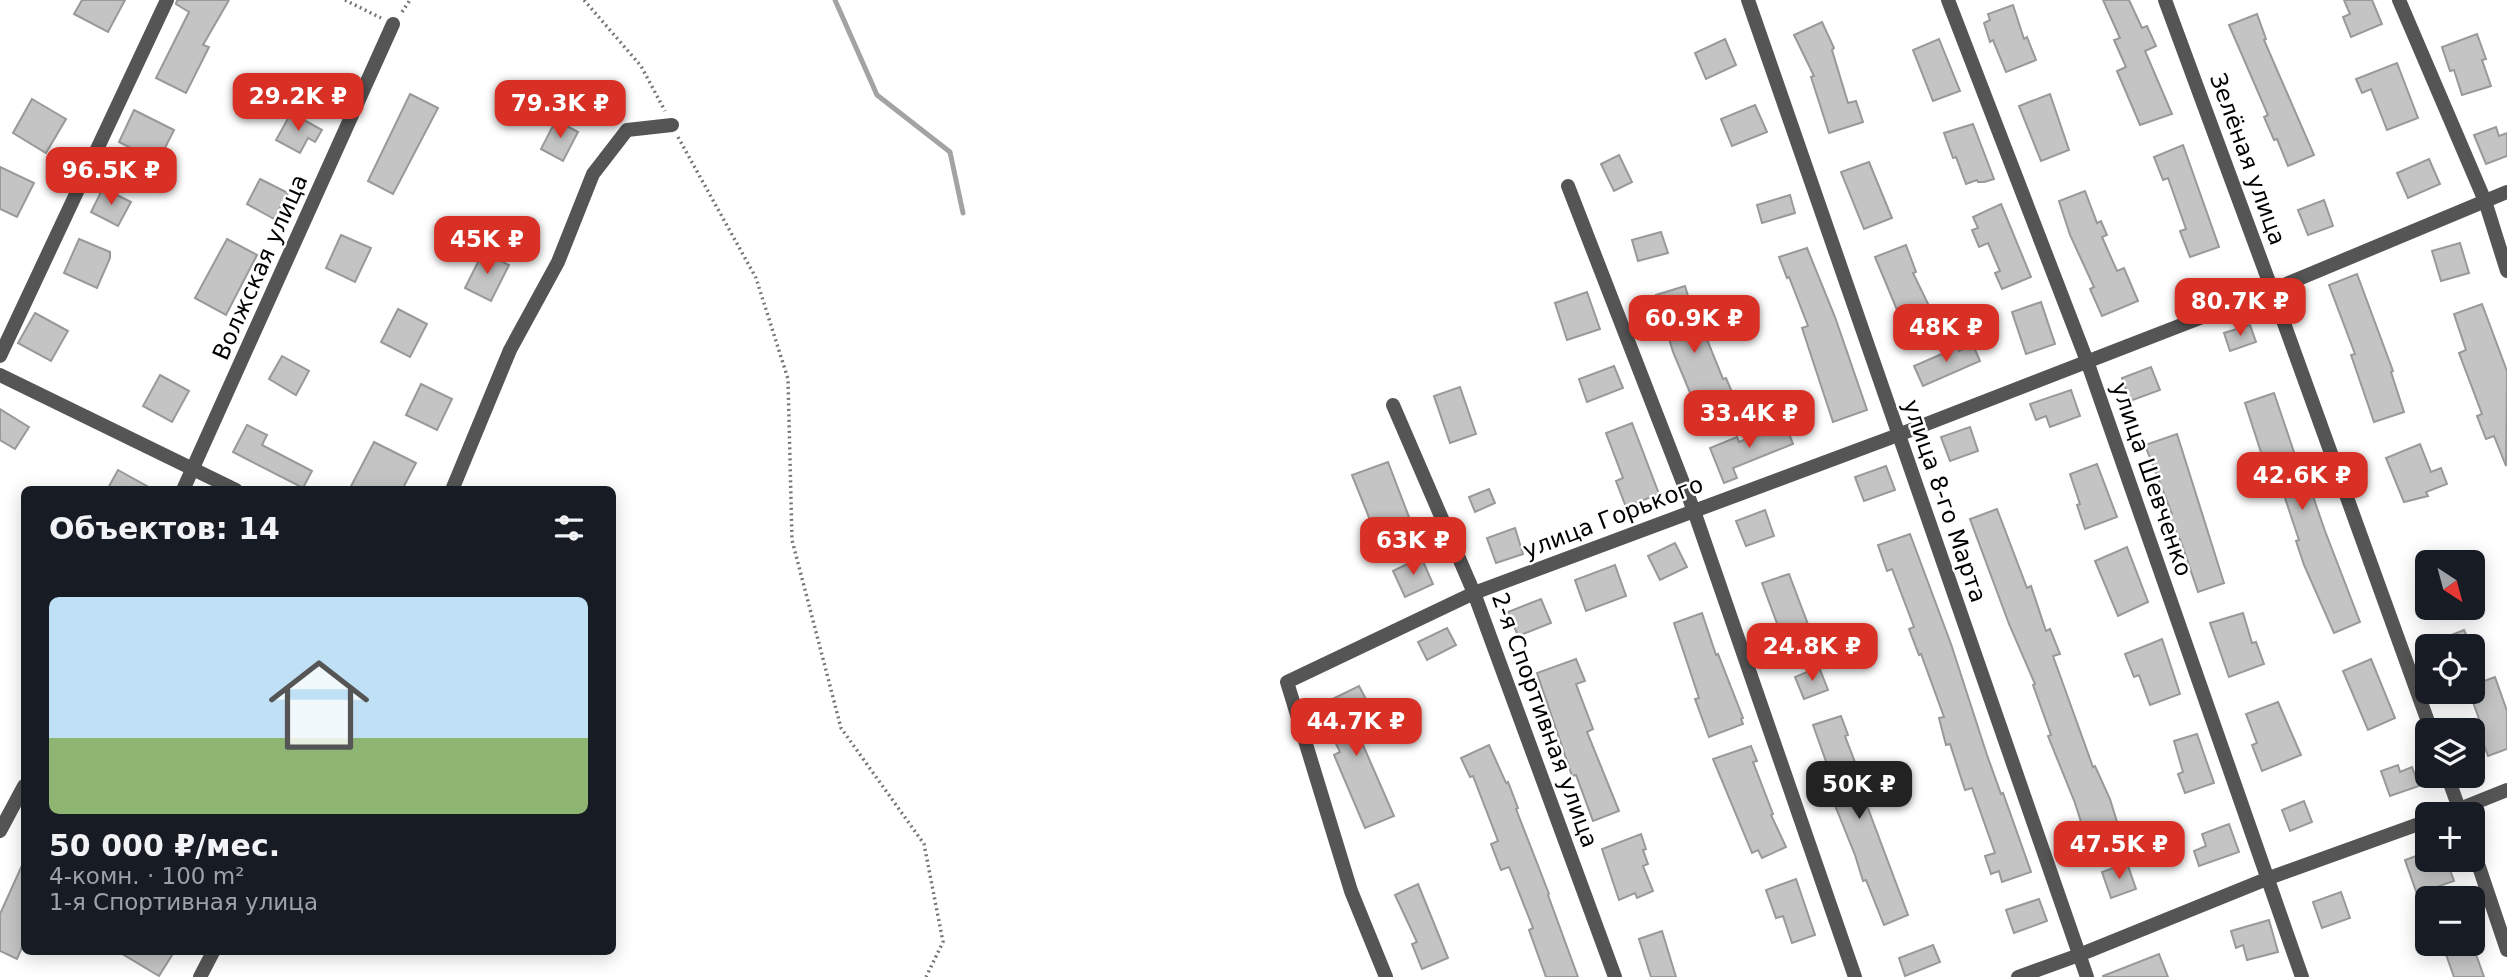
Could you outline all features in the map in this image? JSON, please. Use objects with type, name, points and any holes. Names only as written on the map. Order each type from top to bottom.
[{"type":"street","points":[[0,356],[167,0]]},
{"type":"street","name":"улица 8-го Марта","points":[[1748,0],[2087,977]]},
{"type":"street","name":"улица Шевченко","points":[[1948,0],[2087,361],[2302,977]]},
{"type":"street","name":"Зелёная улица","points":[[2165,0],[2427,718]]},
{"type":"street","points":[[2399,0],[2485,201],[2507,271]]},
{"type":"street","name":"Волжская улица","points":[[186,486],[393,24]]},
{"type":"street","points":[[454,486],[510,350],[558,262],[593,174],[627,130],[672,125]]},
{"type":"street","points":[[1568,186],[1694,511],[1855,977]]},
{"type":"street","name":"улица Горького","points":[[1386,977],[1350,891],[1287,682],[1474,593],[1898,435],[2272,290],[2507,192]]},
{"type":"street","points":[[0,375],[228,486]]},
{"type":"street","name":"2-я Спортивная улица","points":[[1393,405],[1474,593],[1615,977]]},
{"type":"street","points":[[2479,802],[2507,790]]},
{"type":"street","points":[[0,831],[21,792]]},
{"type":"street","points":[[2018,977],[2269,878],[2415,825]]},
{"type":"street","points":[[2481,872],[2507,950]]},
{"type":"street","points":[[200,977],[211,955]]},
{"type":"path","points":[[345,0],[393,24]]},
{"type":"path","points":[[584,0],[641,66],[756,278],[788,379],[792,540],[841,729],[924,844],[943,942],[927,977]]},
{"type":"building","points":[[82,0],[125,0],[108,32],[74,14]]},
{"type":"building","points":[[177,0],[229,0],[203,45],[209,47],[186,93],[156,78],[189,12],[176,4]]},
{"type":"building","points":[[2103,0],[2129,0],[2142,28],[2147,26],[2156,46],[2145,51],[2172,114],[2140,125],[2117,71],[2126,67],[2114,40],[2120,38]]},
{"type":"building","points":[[2344,0],[2372,0],[2382,24],[2351,37],[2343,17],[2350,14]]},
{"type":"building","points":[[2013,5],[2024,39],[2027,37],[2036,60],[2006,72],[1993,40],[1990,42],[1984,23],[1990,20],[1988,14]]},
{"type":"building","points":[[2257,14],[2266,39],[2264,40],[2314,155],[2288,166],[2264,117],[2268,115],[2229,25]]},
{"type":"building","points":[[1822,22],[1834,48],[1832,50],[1848,103],[1856,101],[1863,122],[1829,133],[1811,77],[1814,76],[1794,35]]},
{"type":"building","points":[[2477,34],[2486,59],[2482,60],[2491,86],[2462,95],[2454,70],[2450,71],[2442,47]]},
{"type":"building","points":[[1725,39],[1736,65],[1706,79],[1695,53]]},
{"type":"building","points":[[1939,39],[1960,91],[1933,101],[1913,50]]},
{"type":"building","points":[[2397,63],[2418,118],[2387,130],[2371,89],[2362,93],[2356,79]]},
{"type":"building","points":[[410,94],[438,108],[393,194],[368,181]]},
{"type":"building","points":[[2050,94],[2069,150],[2041,161],[2019,106]]},
{"type":"building","points":[[32,99],[66,119],[46,153],[13,133]]},
{"type":"building","points":[[1755,105],[1767,132],[1732,146],[1721,119]]},
{"type":"building","points":[[134,110],[174,130],[158,162],[119,142]]},
{"type":"building","points":[[291,113],[322,130],[315,142],[308,138],[300,153],[276,140]]},
{"type":"building","points":[[556,120],[578,132],[563,161],[541,149]]},
{"type":"building","points":[[1973,124],[1994,179],[1966,184],[1944,133]]},
{"type":"building","points":[[2496,127],[2499,136],[2507,133],[2507,156],[2486,164],[2474,135]]},
{"type":"building","points":[[2183,145],[2219,247],[2190,257],[2180,231],[2186,229],[2168,178],[2163,180],[2154,157]]},
{"type":"building","points":[[1619,155],[1632,182],[1614,191],[1601,164]]},
{"type":"building","points":[[2429,159],[2440,184],[2408,198],[2397,173]]},
{"type":"building","points":[[1869,162],[1892,218],[1864,229],[1841,172]]},
{"type":"building","points":[[0,167],[34,183],[17,217],[0,209]]},
{"type":"building","points":[[260,179],[288,193],[274,219],[247,204]]},
{"type":"building","points":[[103,188],[131,202],[118,226],[91,212]]},
{"type":"building","points":[[2085,191],[2097,223],[2101,221],[2107,235],[2102,237],[2117,271],[2124,268],[2138,301],[2102,316],[2090,289],[2094,287],[2070,235],[2059,201]]},
{"type":"building","points":[[1790,195],[1795,213],[1762,223],[1757,205]]},
{"type":"building","points":[[2324,200],[2333,226],[2308,235],[2298,210]]},
{"type":"building","points":[[2001,204],[2031,277],[2002,289],[1995,273],[2000,271],[1988,243],[1979,247],[1972,230],[1978,228],[1973,217]]},
{"type":"building","points":[[1661,232],[1668,253],[1638,261],[1632,240]]},
{"type":"building","points":[[341,235],[371,248],[355,282],[326,268]]},
{"type":"building","points":[[79,239],[110,252],[97,288],[64,273]]},
{"type":"building","points":[[227,239],[257,255],[226,315],[195,298]]},
{"type":"building","points":[[2460,243],[2469,273],[2441,281],[2432,251]]},
{"type":"building","points":[[1906,245],[1916,272],[1913,273],[1930,308],[1913,316],[1911,311],[1900,317],[1875,257]]},
{"type":"building","points":[[1807,248],[1835,317],[1867,410],[1833,422],[1802,328],[1808,326],[1779,257]]},
{"type":"building","points":[[483,252],[509,265],[491,301],[465,288]]},
{"type":"building","points":[[2357,274],[2393,371],[2391,372],[2404,412],[2374,422],[2351,355],[2355,354],[2329,285]]},
{"type":"building","points":[[1685,286],[1701,339],[1706,337],[1723,379],[1726,378],[1737,404],[1701,419],[1673,352],[1656,295]]},
{"type":"building","points":[[1587,292],[1600,329],[1567,340],[1555,303]]},
{"type":"building","points":[[2041,302],[2055,344],[2026,354],[2012,312]]},
{"type":"building","points":[[2482,304],[2507,371],[2506,466],[2494,436],[2486,439],[2477,416],[2482,414],[2459,353],[2466,350],[2454,314]]},
{"type":"building","points":[[398,309],[427,324],[410,357],[381,342]]},
{"type":"building","points":[[35,313],[68,331],[51,361],[18,343]]},
{"type":"building","points":[[2250,325],[2256,342],[2230,351],[2224,333]]},
{"type":"building","points":[[1973,345],[1980,361],[1923,386],[1914,366],[1958,347],[1959,351]]},
{"type":"building","points":[[282,356],[309,371],[296,395],[269,379]]},
{"type":"building","points":[[1614,366],[1623,388],[1587,402],[1579,379]]},
{"type":"building","points":[[2151,367],[2160,390],[2130,401],[2122,378]]},
{"type":"building","points":[[160,375],[189,391],[172,422],[143,406]]},
{"type":"building","points":[[421,384],[452,399],[437,430],[406,415]]},
{"type":"building","points":[[1460,387],[1476,434],[1450,443],[1434,396]]},
{"type":"building","points":[[2071,390],[2080,416],[2050,427],[2046,416],[2036,420],[2030,404]]},
{"type":"building","points":[[2274,393],[2295,455],[2301,453],[2325,531],[2360,622],[2334,633],[2304,565],[2296,541],[2299,540],[2277,474],[2269,477],[2245,403]]},
{"type":"building","points":[[0,409],[29,427],[15,449],[0,440]]},
{"type":"building","points":[[1632,423],[1659,494],[1626,507],[1616,481],[1623,478],[1606,433]]},
{"type":"building","points":[[1785,423],[1793,444],[1733,468],[1737,478],[1724,483],[1710,448],[1737,437],[1739,442]]},
{"type":"building","points":[[247,425],[267,435],[262,445],[312,471],[304,486],[299,486],[233,452]]},
{"type":"building","points":[[1970,427],[1978,451],[1950,461],[1941,437]]},
{"type":"building","points":[[2177,434],[2224,583],[2198,592],[2181,542],[2168,515],[2172,514],[2145,445]]},
{"type":"building","points":[[374,442],[416,463],[404,486],[351,486]]},
{"type":"building","points":[[2420,444],[2431,472],[2441,468],[2447,484],[2426,492],[2428,496],[2404,502],[2386,458]]},
{"type":"building","points":[[1388,462],[1409,517],[1374,530],[1352,475]]},
{"type":"building","points":[[2097,464],[2117,517],[2085,529],[2070,474]]},
{"type":"building","points":[[1886,466],[1895,490],[1864,501],[1855,477]]},
{"type":"building","points":[[118,470],[147,486],[109,486]]},
{"type":"building","points":[[1489,489],[1495,503],[1475,512],[1469,497]]},
{"type":"building","points":[[1997,509],[2027,588],[2031,586],[2046,631],[2050,629],[2060,654],[2053,656],[2093,767],[2095,766],[2110,799],[2118,825],[2105,829],[2107,835],[2087,841],[2048,736],[2051,735],[2033,685],[2035,684],[2009,624],[1970,519]]},
{"type":"building","points":[[1765,510],[1774,536],[1746,546],[1736,521]]},
{"type":"building","points":[[1515,528],[1523,554],[1496,563],[1487,538]]},
{"type":"building","points":[[1910,534],[2031,872],[2002,882],[1999,871],[1991,874],[1985,856],[1995,853],[1972,788],[1965,790],[1950,744],[1946,745],[1939,718],[1944,717],[1909,629],[1914,627],[1892,569],[1887,571],[1878,545]]},
{"type":"building","points":[[1675,543],[1687,567],[1660,580],[1648,556]]},
{"type":"building","points":[[2127,547],[2148,602],[2118,616],[2095,561]]},
{"type":"building","points":[[1421,557],[1433,584],[1405,597],[1393,571]]},
{"type":"building","points":[[1615,565],[1626,596],[1586,611],[1575,580]]},
{"type":"building","points":[[1789,574],[1812,635],[1794,641],[1790,631],[1781,634],[1762,583]]},
{"type":"building","points":[[1541,599],[1551,623],[1518,636],[1508,612]]},
{"type":"building","points":[[1702,613],[1716,655],[1718,654],[1743,718],[1743,724],[1709,737],[1695,699],[1699,698],[1674,623]]},
{"type":"building","points":[[2243,613],[2252,643],[2256,642],[2264,664],[2229,677],[2210,623]]},
{"type":"building","points":[[1447,628],[1456,645],[1427,660],[1418,642]]},
{"type":"building","points":[[2162,639],[2180,694],[2150,705],[2139,675],[2134,677],[2125,654]]},
{"type":"building","points":[[1576,659],[1585,681],[1576,684],[1593,729],[1587,732],[1619,811],[1593,821],[1576,775],[1572,776],[1537,673]]},
{"type":"building","points":[[2371,659],[2395,718],[2368,730],[2343,671]]},
{"type":"building","points":[[1819,667],[1828,690],[1804,699],[1795,677]]},
{"type":"building","points":[[2495,677],[2507,711],[2507,749],[2488,756],[2485,748],[2485,718],[2479,718],[2474,704],[2485,704],[2485,681]]},
{"type":"building","points":[[1359,686],[1368,703],[1349,713],[1394,816],[1365,828],[1334,755],[1340,752],[1318,706]]},
{"type":"building","points":[[2278,702],[2301,755],[2262,771],[2252,745],[2257,743],[2246,714]]},
{"type":"building","points":[[1841,716],[1848,735],[1845,736],[1861,778],[1857,779],[1908,915],[1884,925],[1866,880],[1863,881],[1832,798],[1838,795],[1813,725]]},
{"type":"building","points":[[2197,734],[2214,783],[2185,793],[2178,774],[2183,772],[2174,741]]},
{"type":"building","points":[[1489,745],[1518,808],[1516,809],[1578,977],[1546,977],[1529,930],[1533,928],[1509,867],[1501,870],[1491,844],[1498,841],[1473,776],[1470,777],[1461,758]]},
{"type":"building","points":[[1751,746],[1757,761],[1753,762],[1773,814],[1771,815],[1786,847],[1762,858],[1758,850],[1752,853],[1713,759]]},
{"type":"building","points":[[2398,765],[2400,772],[2412,767],[2415,787],[2390,796],[2381,771]]},
{"type":"building","points":[[2304,801],[2312,822],[2290,831],[2282,810]]},
{"type":"building","points":[[2229,824],[2239,852],[2199,866],[2194,851],[2206,846],[2202,834]]},
{"type":"building","points":[[1641,834],[1648,864],[1643,866],[1653,891],[1637,898],[1635,893],[1619,900],[1602,849]]},
{"type":"building","points":[[2415,856],[2415,872],[2451,872],[2454,881],[2440,886],[2415,886],[2415,888],[2405,860]]},
{"type":"building","points":[[2127,863],[2136,889],[2111,898],[2102,872]]},
{"type":"building","points":[[21,868],[21,950],[17,959],[0,951],[0,914]]},
{"type":"building","points":[[1796,879],[1815,935],[1792,943],[1783,916],[1776,918],[1766,890]]},
{"type":"building","points":[[1418,884],[1448,958],[1422,969],[1412,944],[1417,942],[1395,895]]},
{"type":"building","points":[[2341,892],[2350,918],[2322,928],[2313,902]]},
{"type":"building","points":[[2039,899],[2047,921],[2014,933],[2006,910]]},
{"type":"building","points":[[2269,920],[2278,952],[2247,960],[2243,945],[2236,948],[2231,931]]},
{"type":"building","points":[[1662,931],[1676,977],[1651,977],[1639,939]]},
{"type":"building","points":[[1933,945],[1940,962],[1905,976],[1899,958]]},
{"type":"building","points":[[2159,954],[2168,977],[2103,977],[2103,976]]},
{"type":"building","points":[[124,955],[172,955],[159,976]]},
{"type":"building","points":[[2447,956],[2477,956],[2484,977],[2454,977]]},
{"type":"waterway","points":[[835,0],[877,95],[950,152],[963,213]]}]
